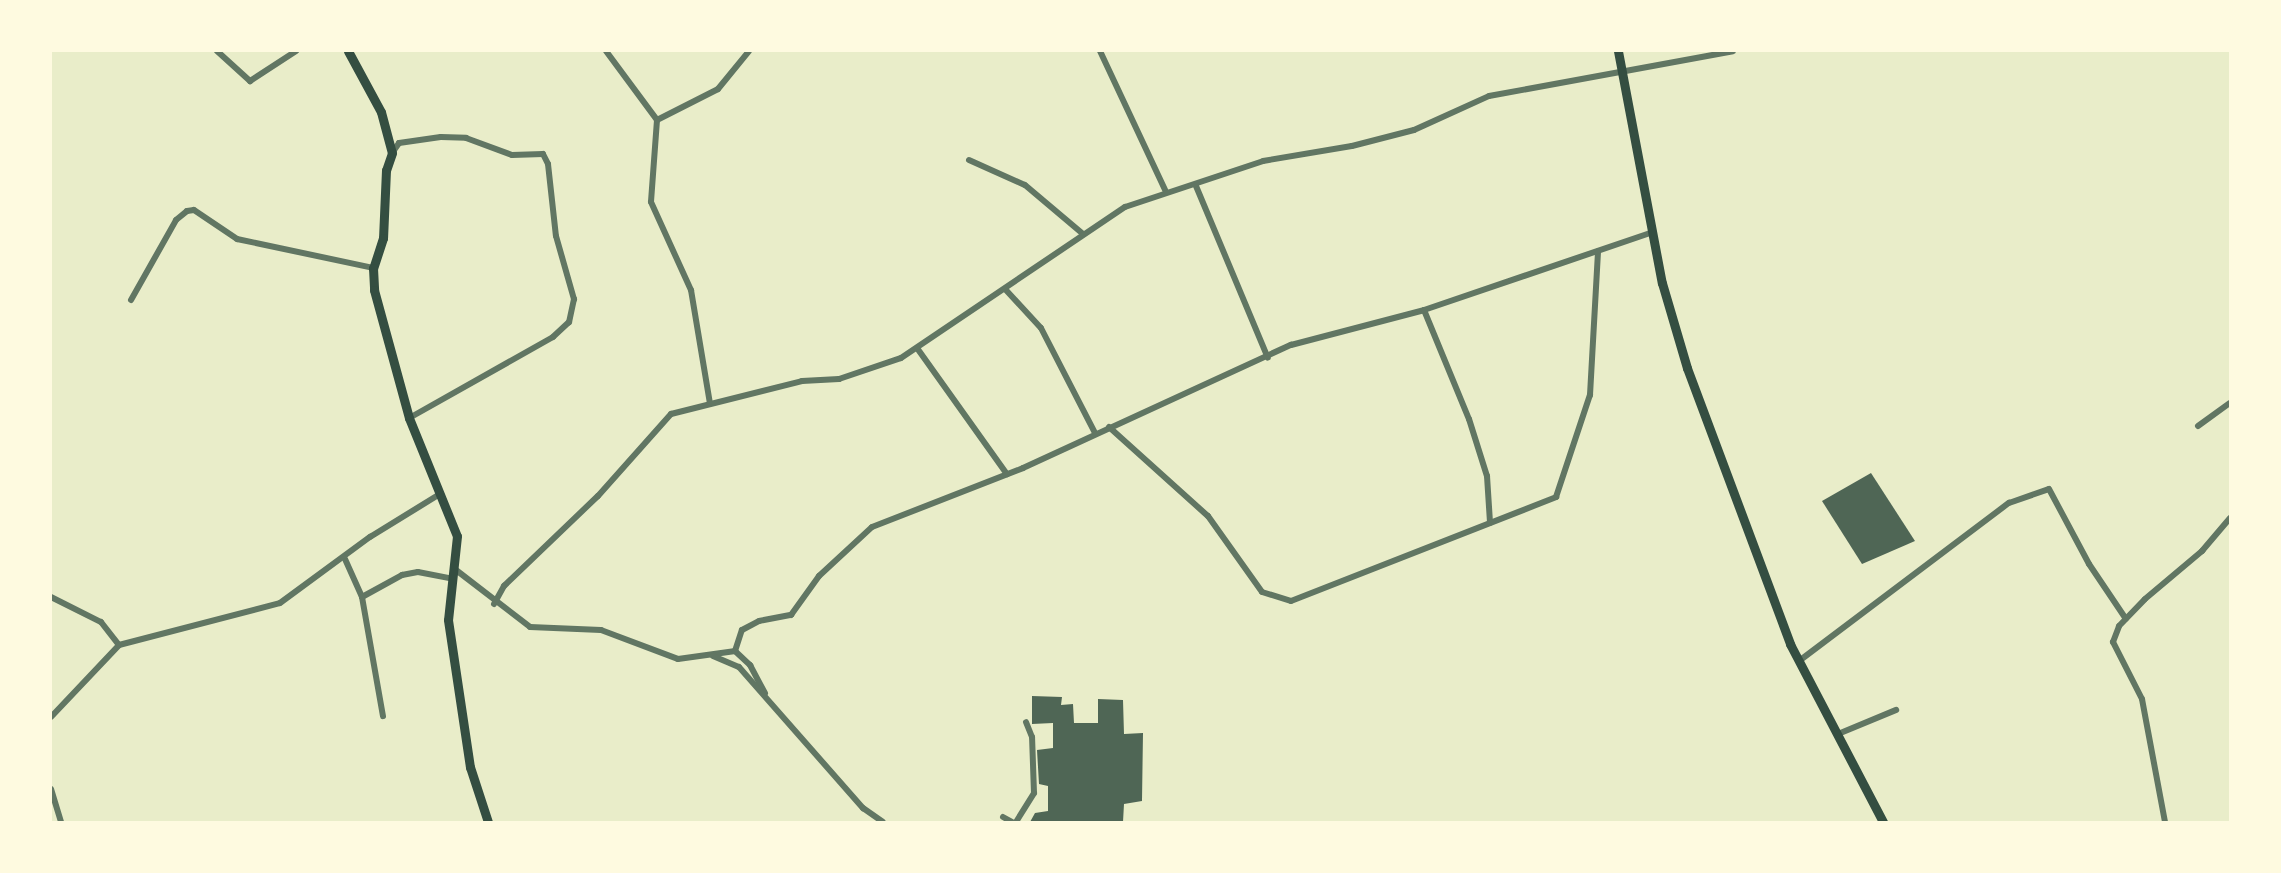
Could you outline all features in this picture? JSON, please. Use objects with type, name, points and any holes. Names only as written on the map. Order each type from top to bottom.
[{"type":"main road","points":[[348,51],[381,111],[392,153],[386,170],[383,238],[373,268],[374,289],[409,418],[457,536],[455,575],[448,620],[470,767],[488,822]]},
{"type":"main road","points":[[1618,51],[1625,73],[1662,283],[1687,368],[1799,661],[1883,822]]},
{"type":"street","points":[[217,51],[250,81],[296,51]]},
{"type":"street","points":[[606,51],[657,120],[651,202],[691,290],[710,403]]},
{"type":"street","points":[[657,120],[718,89],[749,51]]},
{"type":"street","points":[[1100,51],[1166,192]]},
{"type":"street","points":[[494,604],[504,586],[598,496],[671,414],[802,381],[839,379],[917,348],[1125,207],[1166,192],[1196,186],[1263,161],[1352,146],[1414,130],[1489,96],[1733,51]]},
{"type":"street","points":[[392,153],[398,143],[441,136],[466,138],[512,155],[543,154],[547,158],[556,236],[574,299],[569,322],[553,337],[409,418]]},
{"type":"street","points":[[968,160],[1026,185],[1083,234]]},
{"type":"street","points":[[1196,186],[1268,358]]},
{"type":"street","points":[[131,300],[176,220],[187,211],[194,210],[237,239],[373,268]]},
{"type":"street","points":[[735,651],[743,630],[759,621],[792,615],[819,576],[872,527],[1007,474],[1094,433],[1324,333],[1424,310],[1653,232]]},
{"type":"street","points":[[1109,427],[1208,516],[1262,592],[1292,600],[1556,497],[1590,395],[1598,251]]},
{"type":"street","points":[[1005,289],[1041,328],[1094,433]]},
{"type":"street","points":[[1424,310],[1473,430],[1487,476],[1490,523]]},
{"type":"street","points":[[917,348],[1007,474]]},
{"type":"street","points":[[2198,426],[2230,403]]},
{"type":"street","points":[[1799,661],[2009,503],[2049,489],[2089,564],[2126,619]]},
{"type":"street","points":[[51,717],[119,645],[280,603],[345,559],[370,537],[440,494]]},
{"type":"street","points":[[2165,822],[2142,699],[2113,642],[2126,619],[2202,551],[2230,517]]},
{"type":"street","points":[[345,559],[362,597],[383,716]]},
{"type":"street","points":[[362,597],[402,575],[418,572],[455,575],[530,626],[601,630],[678,660],[735,651]]},
{"type":"street","points":[[51,597],[101,622],[119,645]]},
{"type":"street","points":[[735,651],[750,665],[765,693]]},
{"type":"street","points":[[711,656],[734,662],[765,693],[850,794],[883,822]]},
{"type":"street","points":[[1838,734],[1896,710]]},
{"type":"street","points":[[1003,817],[1014,822],[1034,793],[1032,737],[1026,722]]},
{"type":"street","points":[[51,789],[61,822]]},
{"type":"building","points":[[1871,473],[1915,541],[1862,564],[1822,501]]},
{"type":"building","points":[[1032,696],[1062,697],[1061,705],[1073,704],[1074,723],[1098,723],[1098,699],[1123,700],[1124,734],[1143,733],[1142,801],[1124,804],[1123,822],[1030,822],[1035,813],[1048,811],[1048,786],[1039,784],[1037,750],[1053,748],[1053,723],[1032,724]]}]
